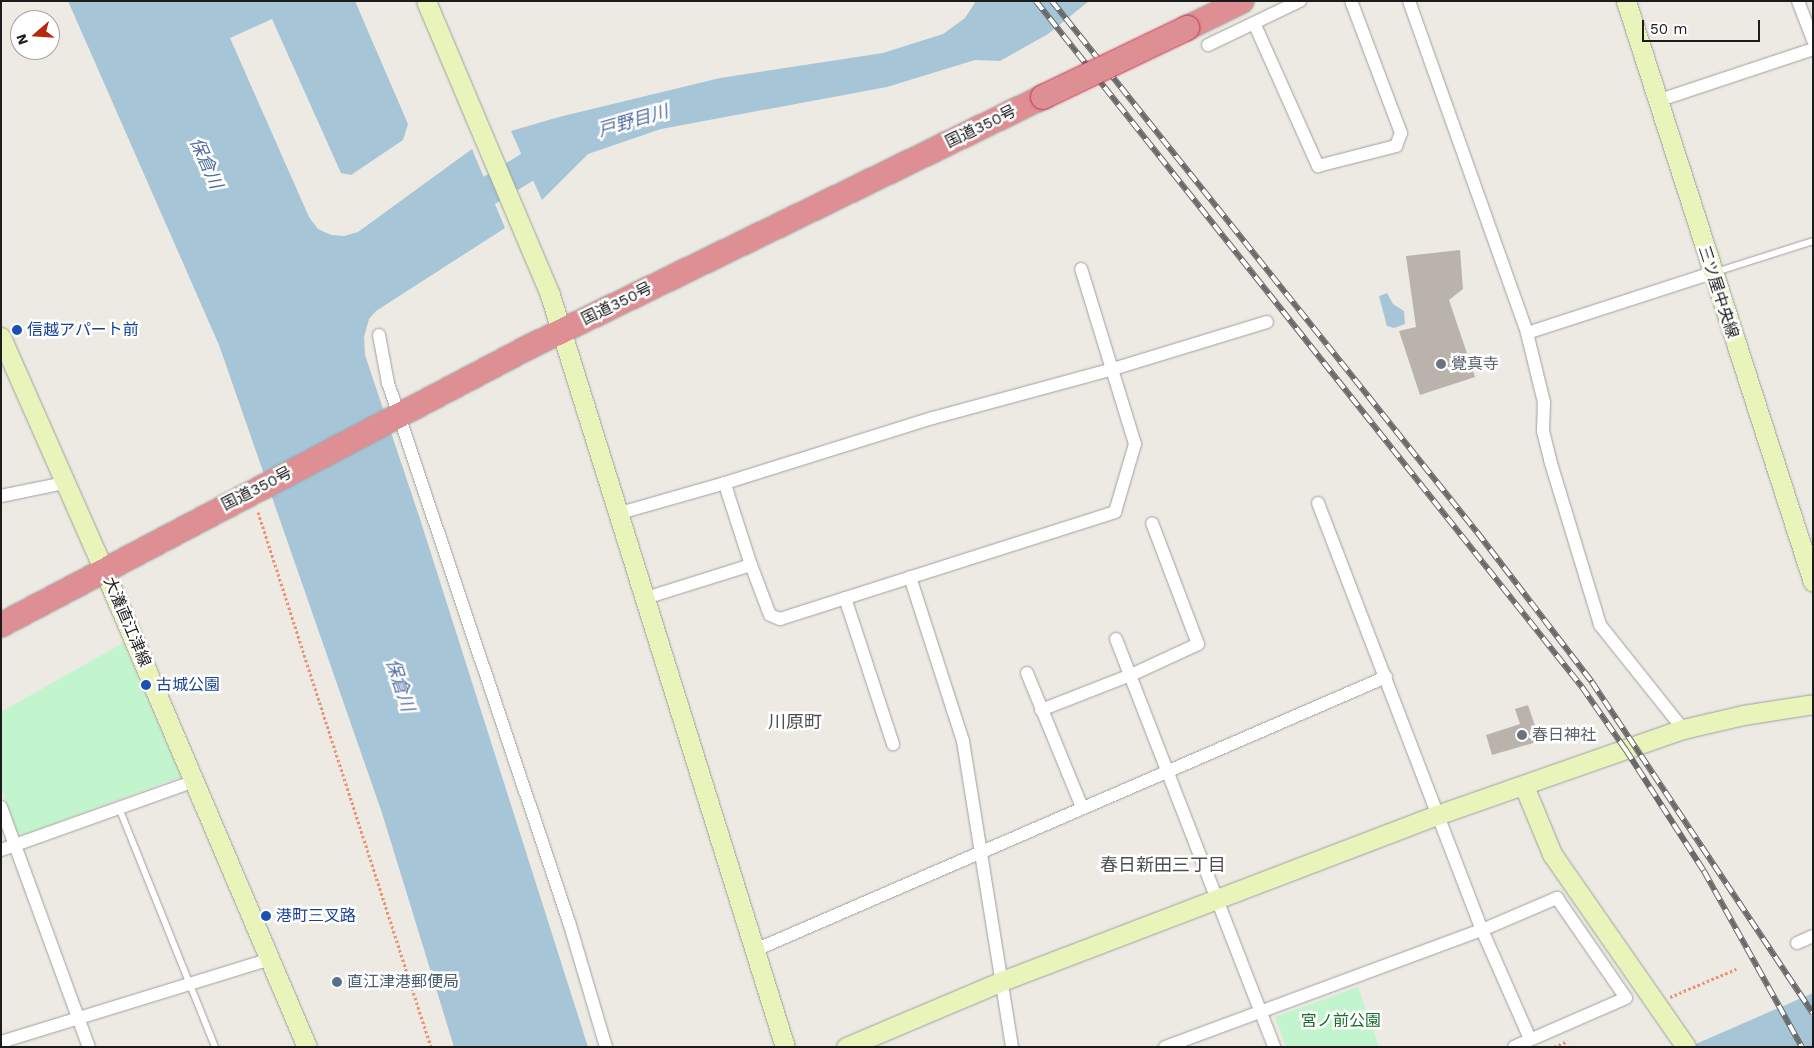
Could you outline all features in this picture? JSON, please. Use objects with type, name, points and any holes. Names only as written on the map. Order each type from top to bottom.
[{"type":"highway","name":"国道350号","points":[[1,625],[562,330],[1242,1]]},
{"type":"main road","points":[[426,1],[562,330],[620,513],[753,951],[785,1047]]},
{"type":"main road","name":"三ツ屋中央線","points":[[1626,1],[1813,582]]},
{"type":"main road","name":"大瀁直江津線","points":[[1,337],[195,781],[306,1047]]},
{"type":"main road","points":[[846,1047],[1002,981],[1215,898],[1438,815],[1683,729],[1743,715],[1813,704]]},
{"type":"main road","points":[[1524,786],[1552,854],[1664,1012],[1686,1047]]},
{"type":"street","points":[[1208,45],[1300,1]]},
{"type":"street","points":[[1254,23],[1318,166],[1396,146],[1401,133],[1352,1]]},
{"type":"street","points":[[1409,1],[1528,333],[1544,402],[1543,431],[1550,460],[1600,625],[1683,729]]},
{"type":"street","points":[[1798,1],[1813,40]]},
{"type":"street","points":[[1657,101],[1813,49]]},
{"type":"street","points":[[725,483],[751,565],[770,615],[780,619],[1115,512],[1135,444],[1081,269]]},
{"type":"street","points":[[1528,333],[1712,273]]},
{"type":"street","points":[[620,513],[725,483],[933,418],[1113,369],[1267,322]]},
{"type":"street","points":[[379,335],[379,349],[395,418],[569,922],[606,1047]]},
{"type":"street","points":[[1,496],[64,483]]},
{"type":"street","points":[[1318,503],[1482,930],[1530,1039]]},
{"type":"street","points":[[1042,710],[1131,675],[1198,644],[1152,523]]},
{"type":"street","points":[[646,598],[751,565]]},
{"type":"street","points":[[910,576],[963,740],[1012,1047]]},
{"type":"street","points":[[845,598],[893,744]]},
{"type":"street","points":[[1116,638],[1274,1047]]},
{"type":"street","points":[[1027,673],[1082,807]]},
{"type":"street","points":[[753,951],[982,850],[1386,677]]},
{"type":"street","points":[[1,850],[16,843],[195,781]]},
{"type":"street","points":[[1,807],[16,843],[89,1047]]},
{"type":"street","points":[[1164,1047],[1482,930],[1557,898],[1626,998],[1514,1047]]},
{"type":"street","points":[[1797,943],[1813,936]]},
{"type":"street","points":[[1,1042],[79,1020],[270,959]]},
{"type":"lane","points":[[1712,273],[1813,242]]},
{"type":"lane","points":[[119,808],[215,1047]]},
{"type":"path","points":[[254,491],[431,1047]]},
{"type":"green space","points":[[123,643],[181,777],[22,835],[17,832],[1,788],[1,712]]},
{"type":"green space","name":"宮ノ前公園","points":[[1358,987],[1379,1047],[1286,1047],[1275,1017]]},
{"type":"water","name":"保倉川","points":[[68,1],[355,1],[408,124],[403,140],[351,175],[341,173],[272,19],[230,38],[309,217],[318,229],[331,235],[344,236],[358,232],[472,149],[505,228],[376,311],[369,319],[364,337],[365,355],[421,522],[588,1047],[454,1047],[382,813],[219,345]]},
{"type":"water","points":[[976,1],[1089,1],[1048,34],[1000,61],[975,60],[887,87],[661,129],[588,154],[542,200],[511,131],[559,117],[720,78],[883,53],[943,34],[965,18]]},
{"type":"water","points":[[1387,293],[1393,304],[1404,311],[1405,324],[1394,328],[1387,326],[1379,296]]},
{"type":"water","points":[[1813,993],[1813,1047],[1689,1047],[1737,1026]]},
{"type":"building","points":[[1460,250],[1463,289],[1449,300],[1475,377],[1420,395],[1399,331],[1416,327],[1406,256]]},
{"type":"building","points":[[1528,705],[1540,741],[1492,755],[1486,735],[1520,724],[1515,709]]},
{"type":"waterway","name":"戸野目川","points":[[456,210],[561,146]]},
{"type":"railway","points":[[1036,1],[1582,687],[1626,750],[1704,871],[1802,1047]]},
{"type":"railway","points":[[1052,1],[1477,532],[1592,682],[1813,1013]]},
{"type":"place","name":"信越アパート前","points":[[17,330]]},
{"type":"place","name":"覺真寺","points":[[1441,364]]},
{"type":"place","name":"古城公園","points":[[146,685]]},
{"type":"place","name":"春日神社","points":[[1522,735]]},
{"type":"place","name":"港町三叉路","points":[[266,916]]},
{"type":"place","name":"直江津港郵便局","points":[[337,982]]},
{"type":"district","name":"川原町","points":[[795,722]]},
{"type":"district","name":"春日新田三丁目","points":[[1163,865]]}]
